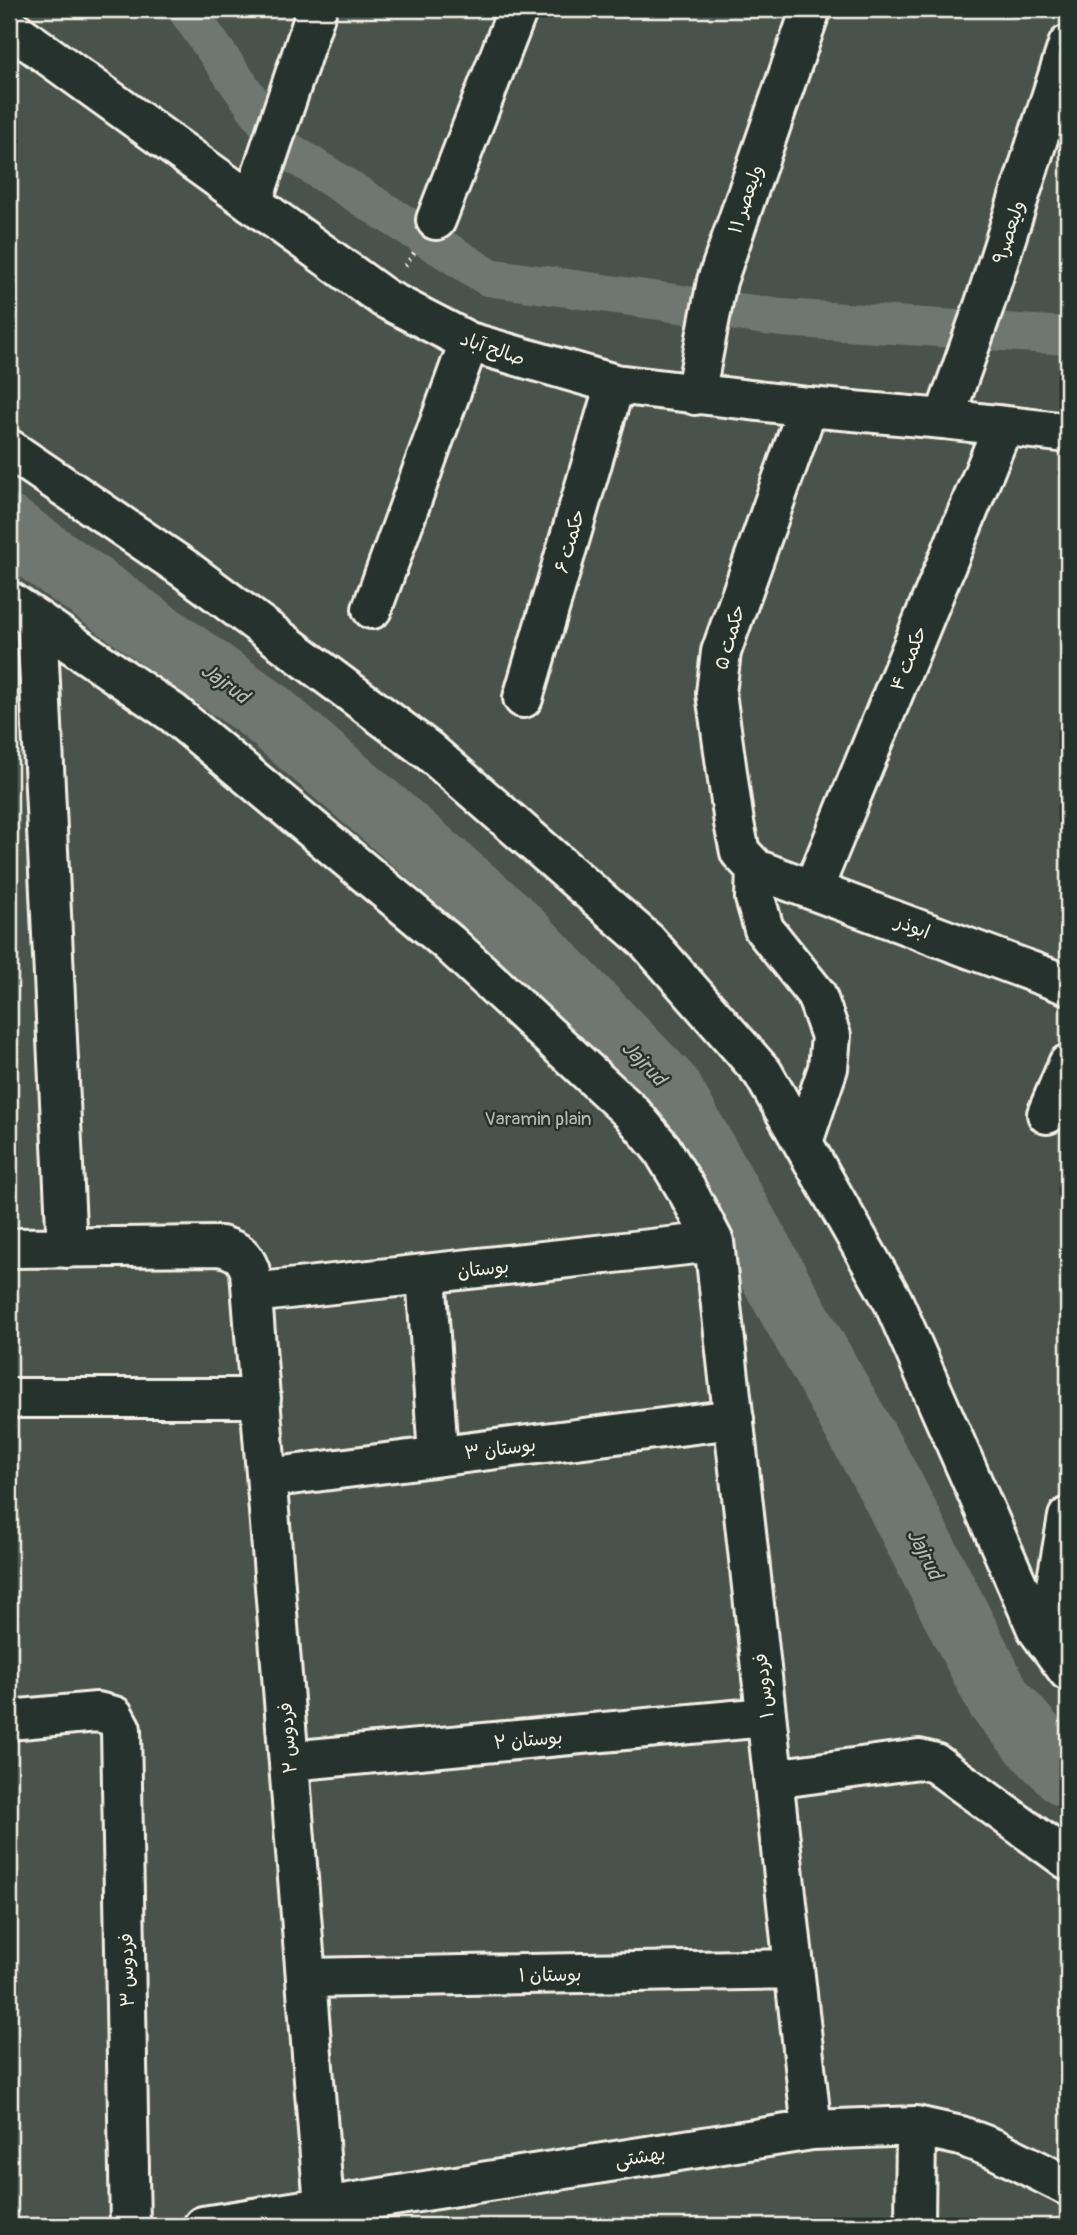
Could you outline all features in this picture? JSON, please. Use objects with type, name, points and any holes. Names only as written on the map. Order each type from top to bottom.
[{"type":"street","points":[[252,203],[317,9]]},
{"type":"street","points":[[436,220],[518,9]]},
{"type":"street","name":"ولیعصر ۱۱","points":[[695,395],[716,281],[811,9]]},
{"type":"street","name":"صالح آباد","points":[[9,27],[384,298],[469,342],[615,384],[695,395],[1068,433]]},
{"type":"street","points":[[9,41],[74,75]]},
{"type":"street","name":"ولیعصر۹","points":[[944,419],[985,303],[1068,45]]},
{"type":"street","points":[[372,609],[469,342]]},
{"type":"street","name":"حکمت ۶","points":[[523,698],[615,384]]},
{"type":"street","name":"حکمت ۵","points":[[757,869],[740,852],[716,693],[721,652],[808,407]]},
{"type":"street","name":"حکمت ۴","points":[[813,889],[1003,426]]},
{"type":"street","points":[[9,449],[185,569],[429,751],[647,941],[763,1073],[893,1301],[1037,1629],[1057,1656]]},
{"type":"street","points":[[23,611],[173,713],[459,952],[631,1112],[662,1149],[714,1242]]},
{"type":"street","points":[[23,611],[66,1248]]},
{"type":"street","points":[[757,869],[755,898],[764,929],[816,995],[831,1036],[828,1068],[803,1142]]},
{"type":"street","name":"ابوذر","points":[[757,869],[1068,985]]},
{"type":"street","points":[[1046,1114],[1068,1063]]},
{"type":"street","name":"بوستان","points":[[251,1282],[426,1274],[714,1242]]},
{"type":"street","name":"فردوس ۱","points":[[714,1242],[812,2130]]},
{"type":"street","points":[[9,1248],[221,1246],[234,1250],[246,1260],[251,1282]]},
{"type":"street","points":[[426,1274],[438,1456]]},
{"type":"street","name":"فردوس ۲","points":[[251,1282],[324,2206]]},
{"type":"street","points":[[9,1398],[261,1398]]},
{"type":"street","name":"بوستان ۳","points":[[267,1478],[734,1419]]},
{"type":"street","points":[[1057,1656],[1068,1517]]},
{"type":"street","name":"فردوس ۳","points":[[9,1720],[97,1712],[114,1716],[121,1728],[131,2226]]},
{"type":"street","name":"بوستان ۲","points":[[289,1761],[766,1717]]},
{"type":"street","points":[[773,1779],[919,1759],[935,1763],[1068,1860]]},
{"type":"street","name":"بوستان ۱","points":[[306,1978],[794,1969]]},
{"type":"street","points":[[915,2226],[916,2126]]},
{"type":"street","name":"بهشتی","points":[[206,2226],[812,2130],[916,2126],[961,2136],[995,2149],[1068,2186]]},
{"type":"path","points":[[384,298],[436,220]]},
{"type":"green space","name":"Varamin plain","points":[[9,9],[1068,9],[1068,2226],[9,2226]]},
{"type":"waterway","points":[[186,9],[284,148],[488,277],[781,318],[1068,336]]},
{"type":"waterway","name":"Jajrud","points":[[9,529],[263,710],[506,920],[669,1089],[890,1485],[999,1699],[1068,1775]]}]
